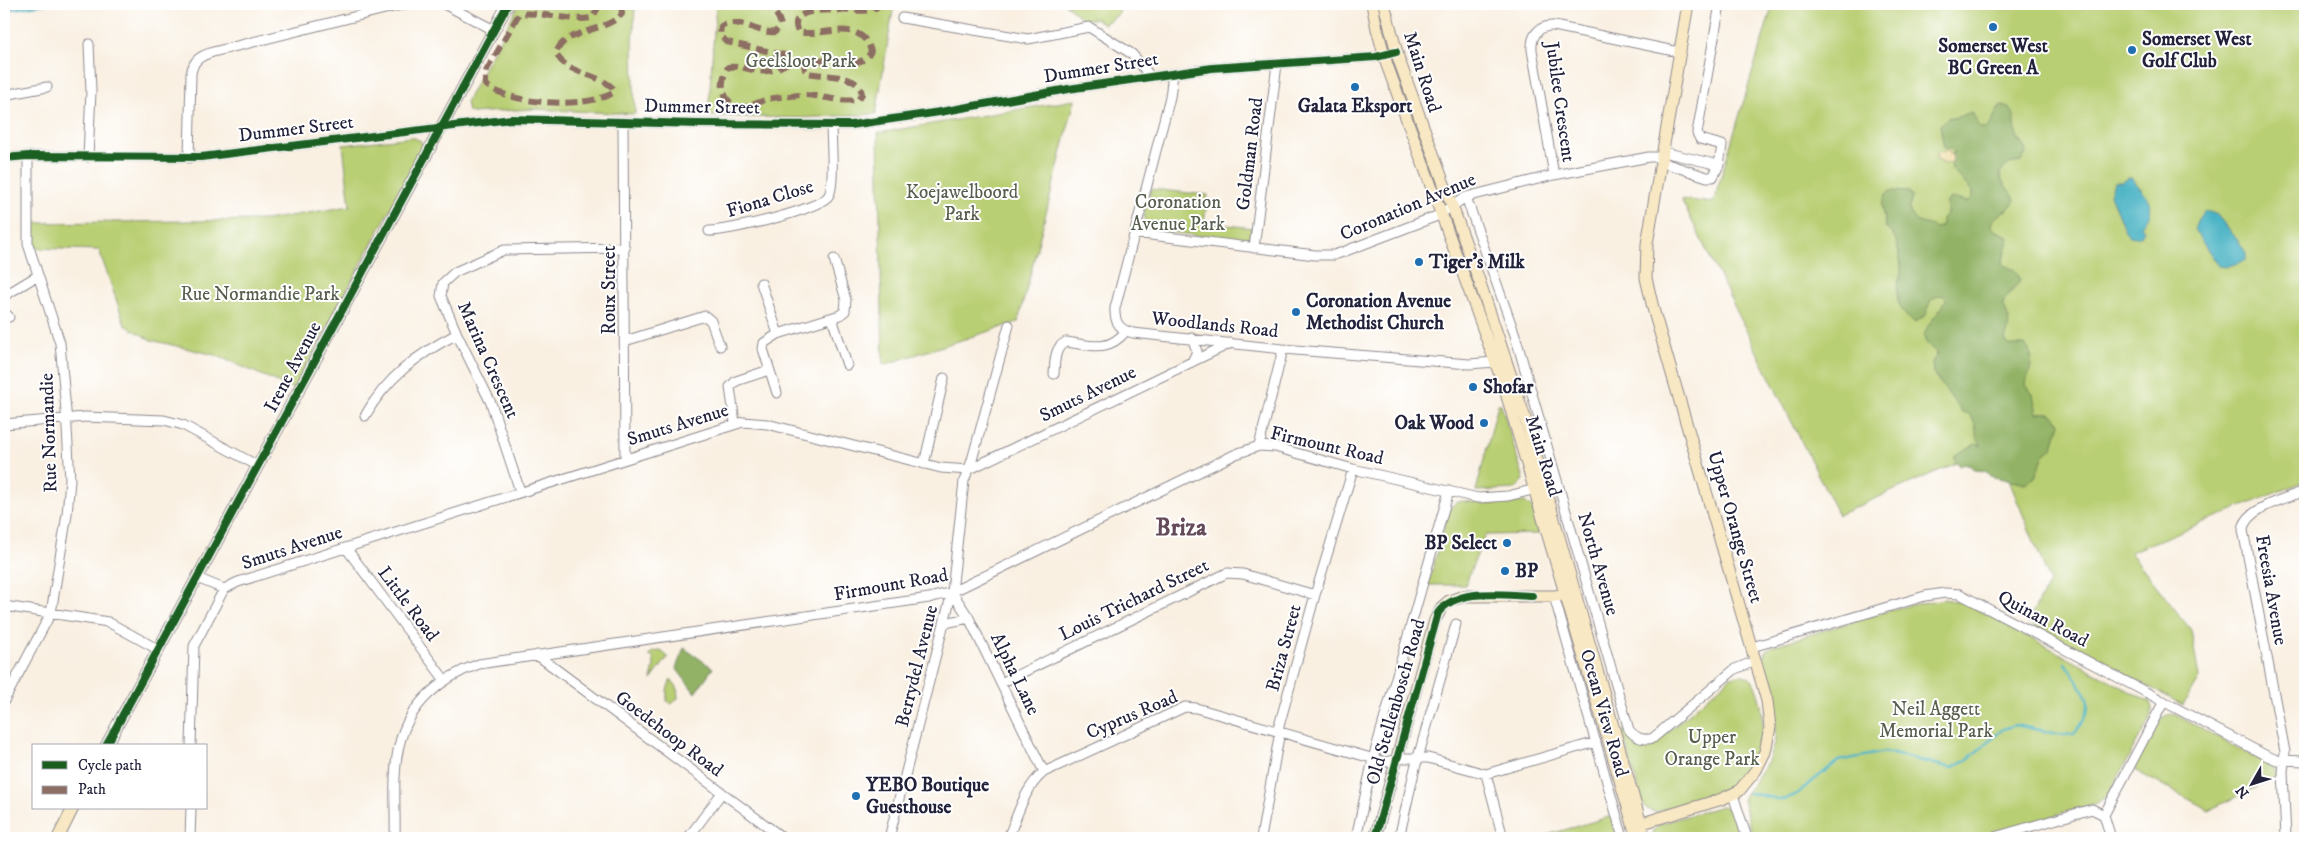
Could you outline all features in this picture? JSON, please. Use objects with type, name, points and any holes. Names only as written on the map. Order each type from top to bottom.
[{"type":"street","points":[[189,158],[191,74],[197,59],[213,52],[405,4]]},
{"type":"street","points":[[444,4],[494,30]]},
{"type":"street","name":"Irene Avenue","points":[[107,744],[508,4]]},
{"type":"street","name":"Main Road","points":[[1372,4],[1384,55],[1505,356],[1540,488],[1565,594],[1637,825],[1645,838]]},
{"type":"street","name":"Main Road","points":[[1384,4],[1396,52],[1496,362],[1540,488]]},
{"type":"street","name":"Upper Orange Street","points":[[1637,825],[1733,795],[1744,786],[1756,770],[1765,752],[1769,734],[1769,710],[1654,312],[1646,278],[1647,244],[1688,4]]},
{"type":"street","points":[[1662,157],[1690,171],[1713,177],[1719,166],[1722,145],[1700,139],[1697,133],[1720,4]]},
{"type":"street","points":[[902,18],[1028,39],[1043,38],[1088,28],[1126,49],[1142,64],[1151,77]]},
{"type":"street","name":"Jubilee Crescent","points":[[1554,175],[1532,50],[1532,39],[1538,29],[1544,26],[1554,26],[1679,52]]},
{"type":"street","points":[[88,157],[91,91],[89,44]]},
{"type":"street","name":"Dummer Street","points":[[4,158],[28,156],[189,158],[511,119],[831,125],[880,121],[1068,89],[1173,74],[1384,55],[1396,52]]},
{"type":"street","name":"Goldman Road","points":[[1254,248],[1277,64]]},
{"type":"street","points":[[1134,233],[1170,97],[1173,74]]},
{"type":"street","points":[[4,96],[47,87]]},
{"type":"street","name":"Roux Street","points":[[623,122],[626,248],[625,458]]},
{"type":"street","name":"Fiona Close","points":[[709,231],[724,231],[745,226],[816,204],[826,199],[832,186],[831,125]]},
{"type":"street","name":"Rue Normandie","points":[[4,701],[51,613],[69,489],[60,343],[28,244],[28,156]]},
{"type":"street","points":[[1662,157],[1693,159],[1719,166]]},
{"type":"street","name":"Coronation Avenue","points":[[1134,233],[1316,255],[1334,255],[1447,210],[1466,197],[1554,175],[1662,157]]},
{"type":"street","name":"North Avenue","points":[[1466,197],[1515,335],[1629,730],[1637,738],[1643,740],[1653,738],[1735,669],[1755,661]]},
{"type":"street","name":"Woodlands Road","points":[[1134,233],[1115,308],[1116,320],[1121,328],[1126,331],[1283,349],[1469,364],[1496,362]]},
{"type":"street","name":"Marina Crescent","points":[[520,491],[491,403],[457,334],[441,290],[443,283],[448,277],[466,265],[504,250],[626,248]]},
{"type":"street","points":[[777,393],[763,346],[766,340],[778,334],[843,313],[847,306],[834,259]]},
{"type":"street","points":[[4,296],[37,276]]},
{"type":"street","points":[[762,284],[778,334]]},
{"type":"street","points":[[625,341],[704,316],[712,321],[720,346]]},
{"type":"street","points":[[832,318],[847,365]]},
{"type":"street","name":"Berrydel Avenue","points":[[889,838],[952,592],[964,481],[1009,325]]},
{"type":"street","points":[[1054,374],[1057,350],[1062,343],[1108,346],[1119,340],[1126,331]]},
{"type":"street","points":[[365,416],[375,398],[413,359],[457,334]]},
{"type":"street","points":[[1192,338],[1197,350],[1192,363]]},
{"type":"street","name":"Smuts Avenue","points":[[197,578],[224,589],[238,582],[735,424],[754,422],[767,424],[924,464],[954,470],[968,470],[1231,343]]},
{"type":"street","points":[[1259,446],[1283,349]]},
{"type":"street","points":[[735,424],[730,387],[736,381],[769,370]]},
{"type":"street","points":[[924,464],[944,378]]},
{"type":"street","points":[[4,424],[66,418],[125,417],[173,422],[258,466]]},
{"type":"street","name":"Firmount Road","points":[[395,838],[396,765],[399,745],[405,728],[415,711],[444,679],[458,671],[479,664],[910,601],[952,592],[1236,454],[1259,446],[1275,448],[1353,469],[1478,498],[1508,496],[1540,488]]},
{"type":"street","name":"Briza Street","points":[[1261,838],[1279,726],[1315,595],[1353,469]]},
{"type":"street","name":"Freesia Avenue","points":[[2286,838],[2285,752],[2243,526],[2246,519],[2254,512],[2305,491]]},
{"type":"street","points":[[1356,838],[1373,759],[1449,492]]},
{"type":"street","name":"Little Road","points":[[346,548],[444,679]]},
{"type":"street","name":"Louis Trichard Street","points":[[1001,683],[1227,573],[1243,574],[1315,595]]},
{"type":"street","points":[[192,744],[194,646],[224,589]]},
{"type":"street","name":"Alpha Lane","points":[[952,592],[970,618],[1044,772]]},
{"type":"street","name":"Quinan Road","points":[[1752,647],[1916,598],[1938,593],[1952,593],[1970,598],[2265,755],[2284,761],[2305,761]]},
{"type":"street","name":"Ocean View Road","points":[[1565,594],[1596,742],[1623,838]]},
{"type":"street","name":"Old Stellenbosch Road","points":[[1375,838],[1435,620],[1442,607],[1449,601],[1464,596],[1565,594]]},
{"type":"street","points":[[4,606],[108,622],[159,650]]},
{"type":"street","points":[[945,623],[970,618]]},
{"type":"street","points":[[1400,838],[1418,758],[1456,624]]},
{"type":"street","name":"Goedehoop Road","points":[[537,655],[721,794],[783,838]]},
{"type":"street","points":[[2111,838],[2104,815],[2164,701]]},
{"type":"street","name":"Cyprus Road","points":[[1008,838],[1027,792],[1036,779],[1044,772],[1185,707],[1196,708],[1386,762],[1428,758],[1486,774]]},
{"type":"street","points":[[1503,838],[1486,774],[1596,742]]},
{"type":"street","points":[[688,838],[721,794]]},
{"type":"street","points":[[1733,795],[1747,838]]},
{"type":"street","points":[[1991,838],[2092,809],[2104,815]]},
{"type":"street","points":[[58,838],[72,810]]},
{"type":"street","points":[[190,838],[191,810]]},
{"type":"street","name":"Main Road","points":[[1637,825],[1637,838]]},
{"type":"green space","points":[[519,4],[635,4],[633,49],[635,114],[532,109],[468,112],[466,102]]},
{"type":"green space","name":"Geelsloot Park","points":[[716,4],[894,4],[876,114],[798,118],[708,116]]},
{"type":"green space","points":[[1065,4],[1120,4],[1119,14],[1104,24],[1096,19],[1083,19]]},
{"type":"green space","name":"Somerset West Golf Club","points":[[1773,4],[2305,4],[2305,481],[2130,552],[2191,630],[2199,678],[2183,705],[2027,622],[2050,581],[1995,446],[1838,515],[1681,199],[1713,203]]},
{"type":"green space","name":"Koejawelboord Park","points":[[1075,100],[1018,322],[883,365],[878,133]]},
{"type":"green space","points":[[2003,106],[2012,111],[2015,119],[2016,134],[2027,152],[2021,162],[2009,164],[2000,172],[2001,179],[2015,199],[2010,207],[1996,217],[1991,224],[1994,230],[2006,235],[2009,240],[2002,264],[2015,271],[2020,280],[2006,297],[2003,304],[2008,321],[2005,339],[2008,345],[2025,345],[2029,350],[2032,360],[2026,385],[2033,395],[2037,413],[2051,414],[2060,423],[2053,447],[2044,455],[2035,477],[2025,484],[1990,476],[1986,471],[1974,470],[1965,463],[1959,466],[1955,461],[1955,455],[1976,444],[1981,446],[1981,444],[1971,417],[1967,413],[1962,412],[1933,373],[1932,361],[1936,357],[1937,351],[1928,345],[1925,333],[1946,299],[1942,295],[1934,298],[1929,304],[1926,315],[1916,322],[1907,317],[1901,309],[1897,293],[1901,271],[1899,251],[1895,239],[1885,227],[1882,205],[1886,194],[1891,191],[1909,192],[1912,197],[1909,209],[1914,219],[1920,223],[1937,228],[1942,225],[1942,218],[1947,214],[1947,202],[1950,198],[1968,202],[1972,198],[1973,192],[1952,169],[1950,157],[1954,152],[1950,148],[1944,148],[1940,125],[1949,117],[1955,118],[1972,112],[1980,128],[1986,129],[1998,109]]},
{"type":"green space","name":"Rue Normandie Park","points":[[412,137],[421,141],[423,148],[294,389],[215,355],[151,340],[125,325],[99,250],[32,248],[33,223],[266,220],[350,206],[343,145]]},
{"type":"green space","name":"Coronation Avenue Park","points":[[1151,189],[1208,195],[1204,222],[1252,228],[1251,235],[1247,240],[1242,241],[1151,230],[1147,226],[1144,217]]},
{"type":"green space","points":[[1498,404],[1501,404],[1524,480],[1515,489],[1476,491]]},
{"type":"green space","points":[[1462,501],[1490,504],[1525,502],[1533,509],[1540,534],[1485,535],[1465,585],[1428,585],[1449,510],[1455,503]]},
{"type":"green space","name":"Neil Aggett Memorial Park","points":[[1944,599],[1966,603],[2150,702],[2152,715],[2108,795],[2097,803],[1974,838],[1753,838],[1743,799],[1768,761],[1775,740],[1775,709],[1762,662],[1766,651],[1772,646],[1901,607]]},
{"type":"green space","points":[[684,648],[713,668],[695,693],[676,668]]},
{"type":"green space","points":[[661,651],[668,657],[651,680],[654,666],[653,657],[649,656],[652,652]]},
{"type":"green space","name":"Upper Orange Park","points":[[1738,675],[1747,676],[1753,681],[1762,711],[1762,739],[1752,764],[1744,775],[1721,792],[1697,801],[1655,812],[1647,809],[1642,803],[1622,731],[1625,730],[1631,738],[1639,743],[1648,744],[1657,741],[1731,677]]},
{"type":"green space","points":[[671,679],[677,687],[678,698],[672,704],[667,701],[667,690]]},
{"type":"green space","points":[[2174,714],[2271,766],[2278,777],[2209,810],[2136,771],[2135,766],[2160,720],[2167,715]]},
{"type":"green space","name":"Upper Orange Park","points":[[1722,806],[1727,808],[1733,815],[1741,838],[1652,838],[1654,830],[1659,824]]},
{"type":"green space","points":[[1612,816],[1618,838],[1537,838]]},
{"type":"sand","points":[[1948,150],[1953,158],[1952,162],[1945,164],[1937,160],[1936,154]]},
{"type":"water","points":[[2132,178],[2145,194],[2151,208],[2149,215],[2141,226],[2144,229],[2142,235],[2137,237],[2129,236],[2124,229],[2110,194],[2114,182],[2122,182]]},
{"type":"water","points":[[2205,210],[2217,215],[2240,243],[2246,253],[2246,260],[2226,267],[2219,266],[2194,230],[2198,219]]},
{"type":"waterway","points":[[4,10],[44,4]]},
{"type":"waterway","points":[[1749,793],[1783,800],[1795,795],[1838,761],[1885,752],[1952,768],[1968,759],[2003,729],[2015,725],[2063,735],[2074,734],[2087,714],[2087,698],[2065,663]]},
{"type":"marked path","points":[[598,4],[598,8],[592,18],[574,19],[528,13],[519,14],[485,73],[485,84],[511,97],[548,102],[567,103],[585,101],[613,93],[614,89],[600,79],[568,66],[556,54],[566,40],[615,20],[622,14],[621,4]]},
{"type":"marked path","points":[[761,4],[778,17],[781,25],[775,32],[728,23],[721,26],[720,35],[727,42],[785,55],[787,60],[786,64],[769,71],[728,67],[723,79],[723,90],[728,100],[739,108],[768,99],[799,95],[851,101],[858,100],[862,94],[860,87],[855,82],[840,77],[809,73],[805,70],[804,65],[811,61],[820,60],[859,62],[866,58],[871,51],[866,40],[850,31],[798,32],[796,22],[801,16],[810,12],[823,10],[871,10],[881,4]]},
{"type":"cycle path","points":[[107,744],[508,4]]},
{"type":"cycle path","points":[[4,158],[28,156],[201,157],[511,119],[697,124],[851,125],[940,112],[1068,89],[1212,68],[1376,57],[1396,52]]},
{"type":"cycle path","points":[[1375,838],[1438,613],[1446,605],[1468,596],[1481,594],[1532,596]]},
{"type":"place","name":"Somerset West BC Green A","points":[[1993,27]]},
{"type":"place","name":"Somerset West Golf Club","points":[[2132,50]]},
{"type":"place","name":"Galata Eksport","points":[[1355,87]]},
{"type":"place","name":"Tiger's Milk","points":[[1419,262]]},
{"type":"place","name":"Coronation Avenue Methodist Church","points":[[1296,312]]},
{"type":"place","name":"Shofar","points":[[1473,387]]},
{"type":"place","name":"Oak Wood","points":[[1484,423]]},
{"type":"place","name":"BP Select","points":[[1507,543]]},
{"type":"place","name":"BP","points":[[1505,571]]},
{"type":"place","name":"YEBO Boutique Guesthouse","points":[[856,796]]},
{"type":"district","name":"Briza","points":[[1181,528]]}]
